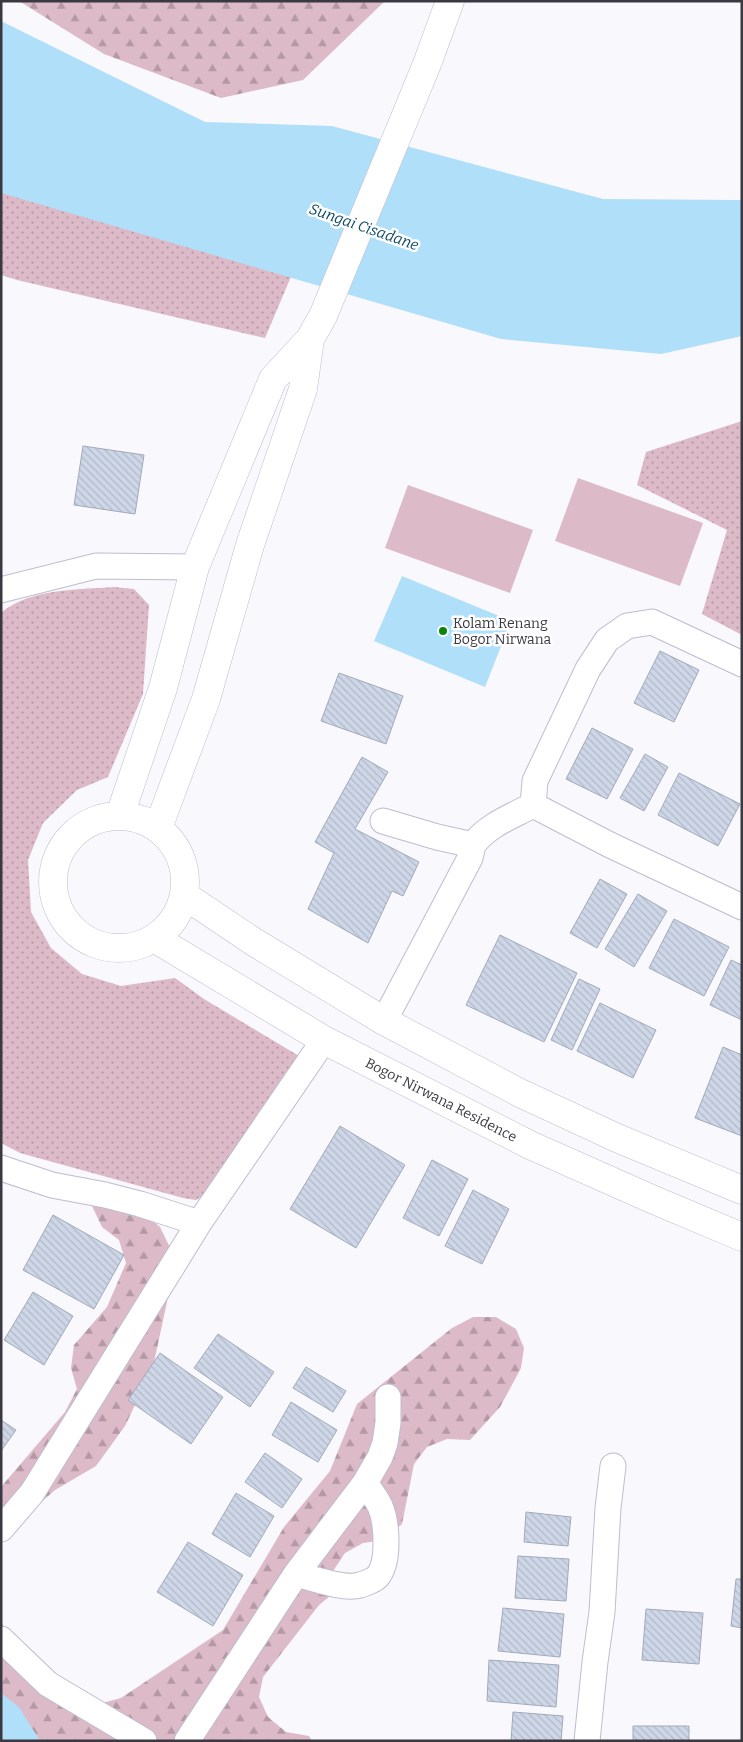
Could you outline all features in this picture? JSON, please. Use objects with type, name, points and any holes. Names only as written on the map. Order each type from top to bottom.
[{"type":"street","points":[[158,828],[206,698],[250,545],[302,389],[316,327],[427,64],[450,1]]},
{"type":"street","points":[[120,815],[163,688],[196,567],[273,378],[316,327]]},
{"type":"street","points":[[1,590],[96,566],[196,567]]},
{"type":"street","points":[[534,805],[535,782],[588,669],[607,640],[626,626],[652,622],[742,664]]},
{"type":"street","points":[[384,1021],[470,858],[473,845],[479,836],[534,805]]},
{"type":"street","points":[[534,805],[610,845],[742,907]]},
{"type":"street","points":[[120,815],[140,819],[158,828],[172,841],[180,858],[185,876],[184,895],[178,913],[167,927],[154,938],[131,947],[106,947],[84,938],[66,922],[55,900],[53,875],[60,851],[75,832],[96,819],[120,815]]},
{"type":"street","points":[[383,821],[437,837],[473,845]]},
{"type":"street","points":[[184,895],[254,942],[384,1021],[520,1093],[617,1138],[742,1190]]},
{"type":"street","name":"Bogor Nirwana Residence","points":[[154,938],[324,1040],[530,1145],[742,1237]]},
{"type":"street","points":[[1,1529],[32,1492],[199,1223],[324,1040]]},
{"type":"street","points":[[1,1168],[52,1185],[140,1204],[199,1223]]},
{"type":"street","points":[[187,1741],[296,1574],[365,1483],[380,1457],[385,1443],[388,1423],[388,1397]]},
{"type":"street","points":[[587,1741],[594,1662],[602,1612],[608,1508],[613,1466]]},
{"type":"street","points":[[296,1574],[336,1584],[358,1586],[377,1577],[384,1564],[386,1548],[385,1529],[380,1506],[365,1483]]},
{"type":"street","points":[[1,1639],[48,1684],[144,1741]]},
{"type":"green space","points":[[19,1],[385,1],[303,80],[221,98],[104,54]]},
{"type":"green space","points":[[1,189],[293,272],[265,338],[17,280],[1,275]]},
{"type":"green space","points":[[742,421],[742,635],[702,614],[727,530],[637,485],[646,452]]},
{"type":"green space","points":[[578,478],[703,523],[680,586],[555,541]]},
{"type":"green space","points":[[408,485],[533,530],[510,593],[385,548]]},
{"type":"green space","points":[[114,587],[134,589],[149,605],[143,694],[108,777],[77,790],[43,823],[28,860],[31,912],[51,948],[82,974],[121,986],[175,978],[204,999],[299,1056],[206,1194],[196,1200],[20,1153],[1,1143],[1,613],[26,599],[40,595],[70,590]]},
{"type":"green space","points":[[92,1206],[142,1212],[160,1227],[176,1260],[153,1367],[125,1426],[96,1466],[55,1490],[23,1518],[1,1544],[1,1487],[65,1412],[77,1389],[71,1368],[74,1345],[107,1307],[126,1263],[119,1240],[102,1227]]},
{"type":"green space","points":[[473,1317],[496,1317],[516,1329],[524,1348],[521,1368],[500,1407],[470,1440],[447,1439],[427,1447],[414,1464],[402,1524],[384,1540],[363,1543],[345,1553],[333,1571],[335,1592],[319,1605],[263,1677],[259,1697],[268,1717],[286,1732],[309,1736],[312,1741],[24,1741],[1,1708],[1,1622],[15,1644],[77,1697],[99,1704],[121,1698],[223,1630],[284,1527],[330,1471],[357,1404],[452,1328]]},
{"type":"water","name":"Sungai Cisadane","points":[[1,21],[205,122],[332,126],[603,199],[742,200],[742,336],[661,354],[501,339],[1,193]]},
{"type":"water","name":"Kolam Renang Bogor Nirwana","points":[[402,576],[511,621],[485,687],[374,641]]},
{"type":"water","points":[[1,1693],[19,1707],[40,1741],[1,1741]]},
{"type":"building","points":[[83,446],[144,455],[135,514],[74,505]]},
{"type":"building","points":[[660,651],[699,670],[674,722],[634,703]]},
{"type":"building","points":[[339,673],[403,696],[386,744],[321,721]]},
{"type":"building","points":[[592,728],[633,749],[607,799],[566,779]]},
{"type":"building","points":[[645,754],[668,767],[644,811],[620,798]]},
{"type":"building","points":[[362,757],[388,772],[355,829],[419,862],[403,896],[392,891],[368,943],[308,909],[334,853],[315,842]]},
{"type":"building","points":[[679,773],[740,804],[718,846],[658,815]]},
{"type":"building","points":[[600,879],[627,894],[597,948],[570,933]]},
{"type":"building","points":[[638,894],[667,911],[634,967],[605,949]]},
{"type":"building","points":[[674,919],[729,947],[704,996],[649,968]]},
{"type":"building","points":[[500,935],[577,973],[544,1042],[466,1005]]},
{"type":"building","points":[[731,960],[742,965],[742,1020],[710,1005]]},
{"type":"building","points":[[579,979],[600,989],[572,1050],[551,1040]]},
{"type":"building","points":[[600,1003],[656,1030],[633,1078],[577,1051]]},
{"type":"building","points":[[723,1047],[742,1055],[742,1136],[695,1118]]},
{"type":"building","points":[[340,1126],[405,1165],[356,1248],[290,1209]]},
{"type":"building","points":[[432,1160],[468,1179],[439,1236],[403,1218]]},
{"type":"building","points":[[473,1190],[509,1209],[482,1264],[445,1246]]},
{"type":"building","points":[[53,1215],[124,1255],[94,1309],[23,1270]]},
{"type":"building","points":[[33,1292],[73,1316],[44,1365],[4,1340]]},
{"type":"building","points":[[218,1334],[274,1372],[250,1407],[194,1368]]},
{"type":"building","points":[[160,1353],[223,1397],[191,1444],[128,1400]]},
{"type":"building","points":[[306,1367],[346,1391],[333,1412],[293,1388]]},
{"type":"building","points":[[291,1402],[337,1430],[318,1462],[272,1435]]},
{"type":"building","points":[[1,1420],[16,1430],[1,1451]]},
{"type":"building","points":[[265,1453],[302,1479],[282,1508],[245,1482]]},
{"type":"building","points":[[236,1493],[274,1516],[250,1557],[212,1534]]},
{"type":"building","points":[[526,1512],[571,1517],[568,1546],[524,1542]]},
{"type":"building","points":[[188,1542],[243,1575],[213,1626],[157,1592]]},
{"type":"building","points":[[518,1556],[569,1559],[566,1601],[515,1598]]},
{"type":"building","points":[[736,1579],[742,1579],[742,1628],[731,1626]]},
{"type":"building","points":[[503,1608],[564,1614],[560,1657],[498,1651]]},
{"type":"building","points":[[646,1609],[703,1613],[699,1664],[642,1660]]},
{"type":"building","points":[[489,1660],[559,1665],[556,1707],[487,1701]]},
{"type":"building","points":[[513,1712],[563,1716],[561,1741],[511,1741]]},
{"type":"building","points":[[633,1726],[689,1726],[689,1741],[633,1741]]},
{"type":"place","name":"Kolam Renang Bogor Nirwana","points":[[443,631]]}]
